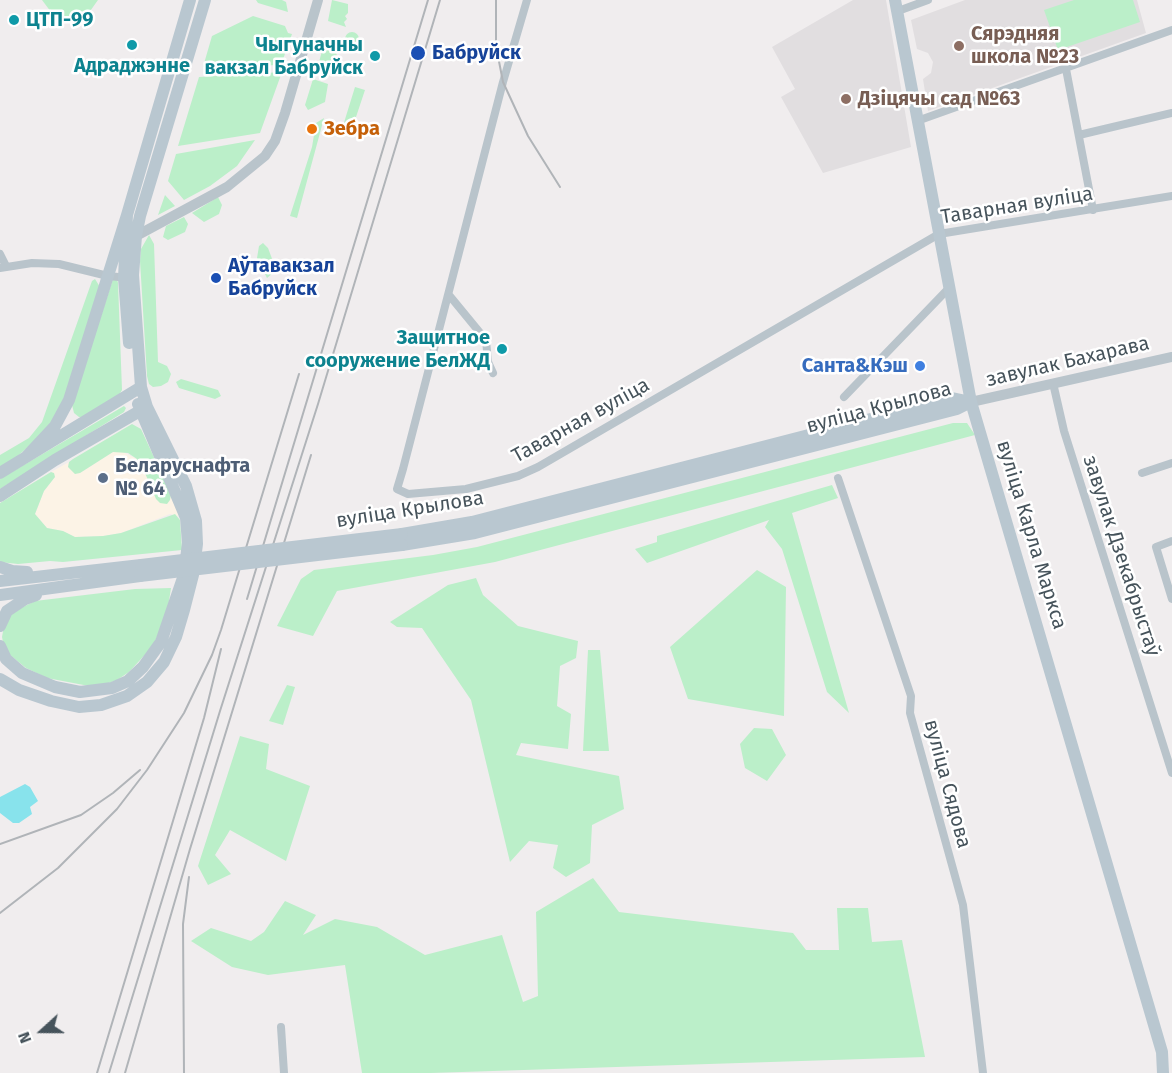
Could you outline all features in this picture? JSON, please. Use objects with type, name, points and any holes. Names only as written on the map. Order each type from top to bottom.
[{"type":"main road","points":[[27,457],[55,426],[69,399],[127,215],[190,0]]},
{"type":"main road","points":[[129,278],[140,216],[205,0]]},
{"type":"main road","name":"вуліца Карла Маркса","points":[[896,5],[971,402],[1167,1051],[1163,1073]]},
{"type":"main road","points":[[0,646],[6,659],[21,673],[55,687],[80,692],[112,688],[128,681],[143,667],[161,642],[184,575],[188,543],[186,518],[137,390],[127,215]]},
{"type":"main road","points":[[0,473],[137,390]]},
{"type":"main road","name":"вуліца Крылова","points":[[0,581],[56,581],[402,539],[952,398],[971,402]]},
{"type":"main road","points":[[0,496],[143,409]]},
{"type":"main road","points":[[0,679],[19,690],[51,702],[79,707],[101,705],[127,696],[147,682],[164,662],[176,637],[193,575],[197,544],[196,521],[186,486],[143,409]]},
{"type":"main road","points":[[0,567],[56,581]]},
{"type":"main road","points":[[0,626],[7,611],[56,581]]},
{"type":"main road","name":"вуліца Крылова","points":[[0,595],[56,581]]},
{"type":"street","points":[[309,0],[314,12]]},
{"type":"street","points":[[136,236],[227,187],[265,156],[274,141],[285,113],[318,0]]},
{"type":"street","name":"Таварная вуліца","points":[[527,0],[397,489],[408,494],[466,489],[518,476],[538,468],[939,234],[1172,196]]},
{"type":"street","points":[[896,5],[928,0]]},
{"type":"street","points":[[917,121],[1172,30]]},
{"type":"street","points":[[1066,69],[1094,210]]},
{"type":"street","points":[[1080,135],[1172,112]]},
{"type":"street","points":[[0,254],[3,267],[32,263],[59,264],[108,276],[129,278]]},
{"type":"street","points":[[844,397],[949,288]]},
{"type":"street","points":[[449,295],[486,340],[488,362],[493,373]]},
{"type":"street","name":"завулак Бахарава","points":[[971,402],[1172,357]]},
{"type":"street","name":"завулак Дзекабрыстаў","points":[[1053,383],[1064,431],[1172,772]]},
{"type":"street","points":[[1142,473],[1172,463]]},
{"type":"street","name":"вуліца Сядова","points":[[838,478],[911,696],[910,713],[963,905],[983,1073]]},
{"type":"street","points":[[1172,542],[1156,547],[1172,599]]},
{"type":"street","points":[[281,1027],[284,1073]]},
{"type":"shaded area","points":[[853,0],[886,0],[911,147],[823,173],[781,97],[795,89],[772,47]]},
{"type":"shaded area","points":[[965,0],[1137,0],[1146,33],[928,111],[923,79],[931,73],[933,62],[928,53],[917,49],[911,20]]},
{"type":"shaded area","points":[[121,451],[137,459],[171,494],[179,516],[170,514],[121,533],[103,536],[75,537],[63,531],[47,528],[35,514],[44,491],[55,477],[51,472],[69,462],[68,467],[80,473],[113,452]]},
{"type":"green space","points":[[42,0],[98,0],[88,14],[80,12],[73,22],[57,20]]},
{"type":"green space","points":[[256,0],[282,0],[286,2],[288,12],[258,3]]},
{"type":"green space","points":[[332,0],[348,4],[348,13],[345,16],[347,19],[344,22],[346,27],[328,21]]},
{"type":"green space","points":[[1074,0],[1133,0],[1140,22],[1058,50],[1044,10]]},
{"type":"green space","points":[[253,16],[285,26],[288,33],[292,34],[281,65],[203,67],[212,36]]},
{"type":"green space","points":[[349,32],[355,32],[359,39],[355,46],[349,46],[345,42],[345,36]]},
{"type":"green space","points":[[325,40],[339,44],[335,49],[337,54],[332,61],[335,64],[329,72],[329,77],[316,73]]},
{"type":"green space","points":[[282,72],[260,133],[178,146],[199,77]]},
{"type":"green space","points":[[313,79],[328,84],[325,102],[308,110],[305,105]]},
{"type":"green space","points":[[355,87],[365,90],[351,132],[342,129]]},
{"type":"green space","points":[[324,118],[297,218],[290,216],[312,147],[316,123]]},
{"type":"green space","points":[[255,140],[237,166],[210,186],[184,200],[168,181],[176,154]]},
{"type":"green space","points":[[165,195],[175,206],[158,215]]},
{"type":"green space","points":[[218,197],[222,205],[219,214],[204,222],[192,213]]},
{"type":"green space","points":[[184,217],[188,224],[185,232],[168,240],[163,237],[166,226]]},
{"type":"green space","points":[[149,235],[154,244],[158,362],[167,366],[171,374],[168,382],[153,387],[149,384],[147,376],[140,261],[141,249]]},
{"type":"green space","points":[[263,243],[268,248],[274,264],[273,273],[267,278],[257,258],[259,246]]},
{"type":"green space","points":[[95,279],[100,287],[67,392],[53,420],[39,437],[11,462],[0,468],[0,455],[29,438],[42,422],[92,281]]},
{"type":"green space","points":[[113,279],[117,279],[118,283],[122,390],[119,395],[83,417],[79,417],[74,413],[72,405]]},
{"type":"green space","points":[[181,379],[218,390],[221,396],[215,399],[179,388],[176,382]]},
{"type":"green space","points":[[124,406],[126,408],[124,412],[0,489],[0,479]]},
{"type":"green space","points":[[953,423],[967,423],[975,435],[495,562],[337,591],[313,636],[277,626],[301,579],[314,570],[477,547]]},
{"type":"green space","points":[[132,424],[141,429],[171,494],[167,504],[160,503],[156,499],[142,466],[128,453],[113,452],[80,473],[75,474],[68,467],[69,462],[73,459]]},
{"type":"green space","points":[[51,472],[55,477],[44,491],[35,514],[47,528],[63,531],[75,537],[103,536],[121,533],[175,514],[180,520],[182,550],[63,562],[18,564],[0,562],[0,503]]},
{"type":"green space","points":[[832,485],[838,498],[792,513],[849,713],[827,692],[782,549],[765,527],[769,520],[647,563],[635,549],[657,542],[657,536]]},
{"type":"green space","points":[[757,570],[786,587],[784,716],[688,699],[670,647]]},
{"type":"green space","points":[[476,578],[483,595],[518,626],[578,641],[576,658],[560,666],[557,706],[571,714],[568,749],[521,743],[516,755],[619,776],[624,809],[592,825],[590,863],[566,877],[553,868],[558,845],[529,841],[510,862],[471,700],[422,628],[397,627],[390,622],[448,585]]},
{"type":"green space","points":[[171,588],[167,614],[153,646],[129,672],[103,685],[89,686],[47,678],[26,668],[4,647],[2,637],[8,618],[15,611],[35,601],[135,589]]},
{"type":"green space","points":[[588,650],[600,650],[609,751],[583,751]]},
{"type":"green space","points":[[287,685],[295,687],[283,725],[269,721]]},
{"type":"green space","points":[[754,728],[772,729],[786,755],[767,781],[745,768],[740,744]]},
{"type":"green space","points":[[240,736],[269,744],[266,769],[310,786],[286,861],[230,830],[215,855],[231,874],[208,885],[198,866]]},
{"type":"green space","points":[[593,878],[619,912],[793,933],[806,950],[839,950],[837,908],[868,908],[872,942],[902,940],[925,1057],[431,1073],[362,1073],[345,965],[268,975],[232,967],[191,941],[211,928],[251,941],[264,932],[285,901],[316,915],[303,935],[335,919],[377,927],[425,955],[502,935],[523,1002],[538,996],[536,912]]},
{"type":"water","points":[[25,784],[30,787],[38,801],[30,807],[32,814],[19,823],[13,823],[0,813],[0,797]]},
{"type":"railway","points":[[247,599],[428,0]]},
{"type":"railway","points":[[109,1073],[220,711],[318,404],[440,0]]},
{"type":"railway","points":[[496,0],[496,46],[503,82],[528,136],[560,187]]},
{"type":"railway","points":[[0,913],[58,868],[117,809],[147,770],[184,713],[212,655],[221,630],[299,374]]},
{"type":"railway","points":[[125,1073],[190,849],[311,455]]},
{"type":"railway","points":[[97,1073],[204,718],[221,649]]},
{"type":"railway","points":[[0,844],[81,815],[113,793],[140,770]]},
{"type":"railway","points":[[184,1073],[183,924],[189,877]]},
{"type":"place","name":"ЦТП-99","points":[[14,20]]},
{"type":"place","name":"Адраджэнне","points":[[132,45]]},
{"type":"place","name":"Сярэдняя школа №23","points":[[959,46]]},
{"type":"place","name":"Бабруйск","points":[[418,53]]},
{"type":"place","name":"Чыгуначны вакзал Бабруйск","points":[[375,56]]},
{"type":"place","name":"Дзіцячы сад №63","points":[[846,99]]},
{"type":"place","name":"Зебра","points":[[312,129]]},
{"type":"place","name":"Аўтавакзал Бабруйск","points":[[216,278]]},
{"type":"place","name":"Защитное сооружение БелЖД","points":[[502,349]]},
{"type":"place","name":"Санта&Кэш","points":[[920,366]]},
{"type":"place","name":"Беларуснафта № 64","points":[[103,478]]}]
